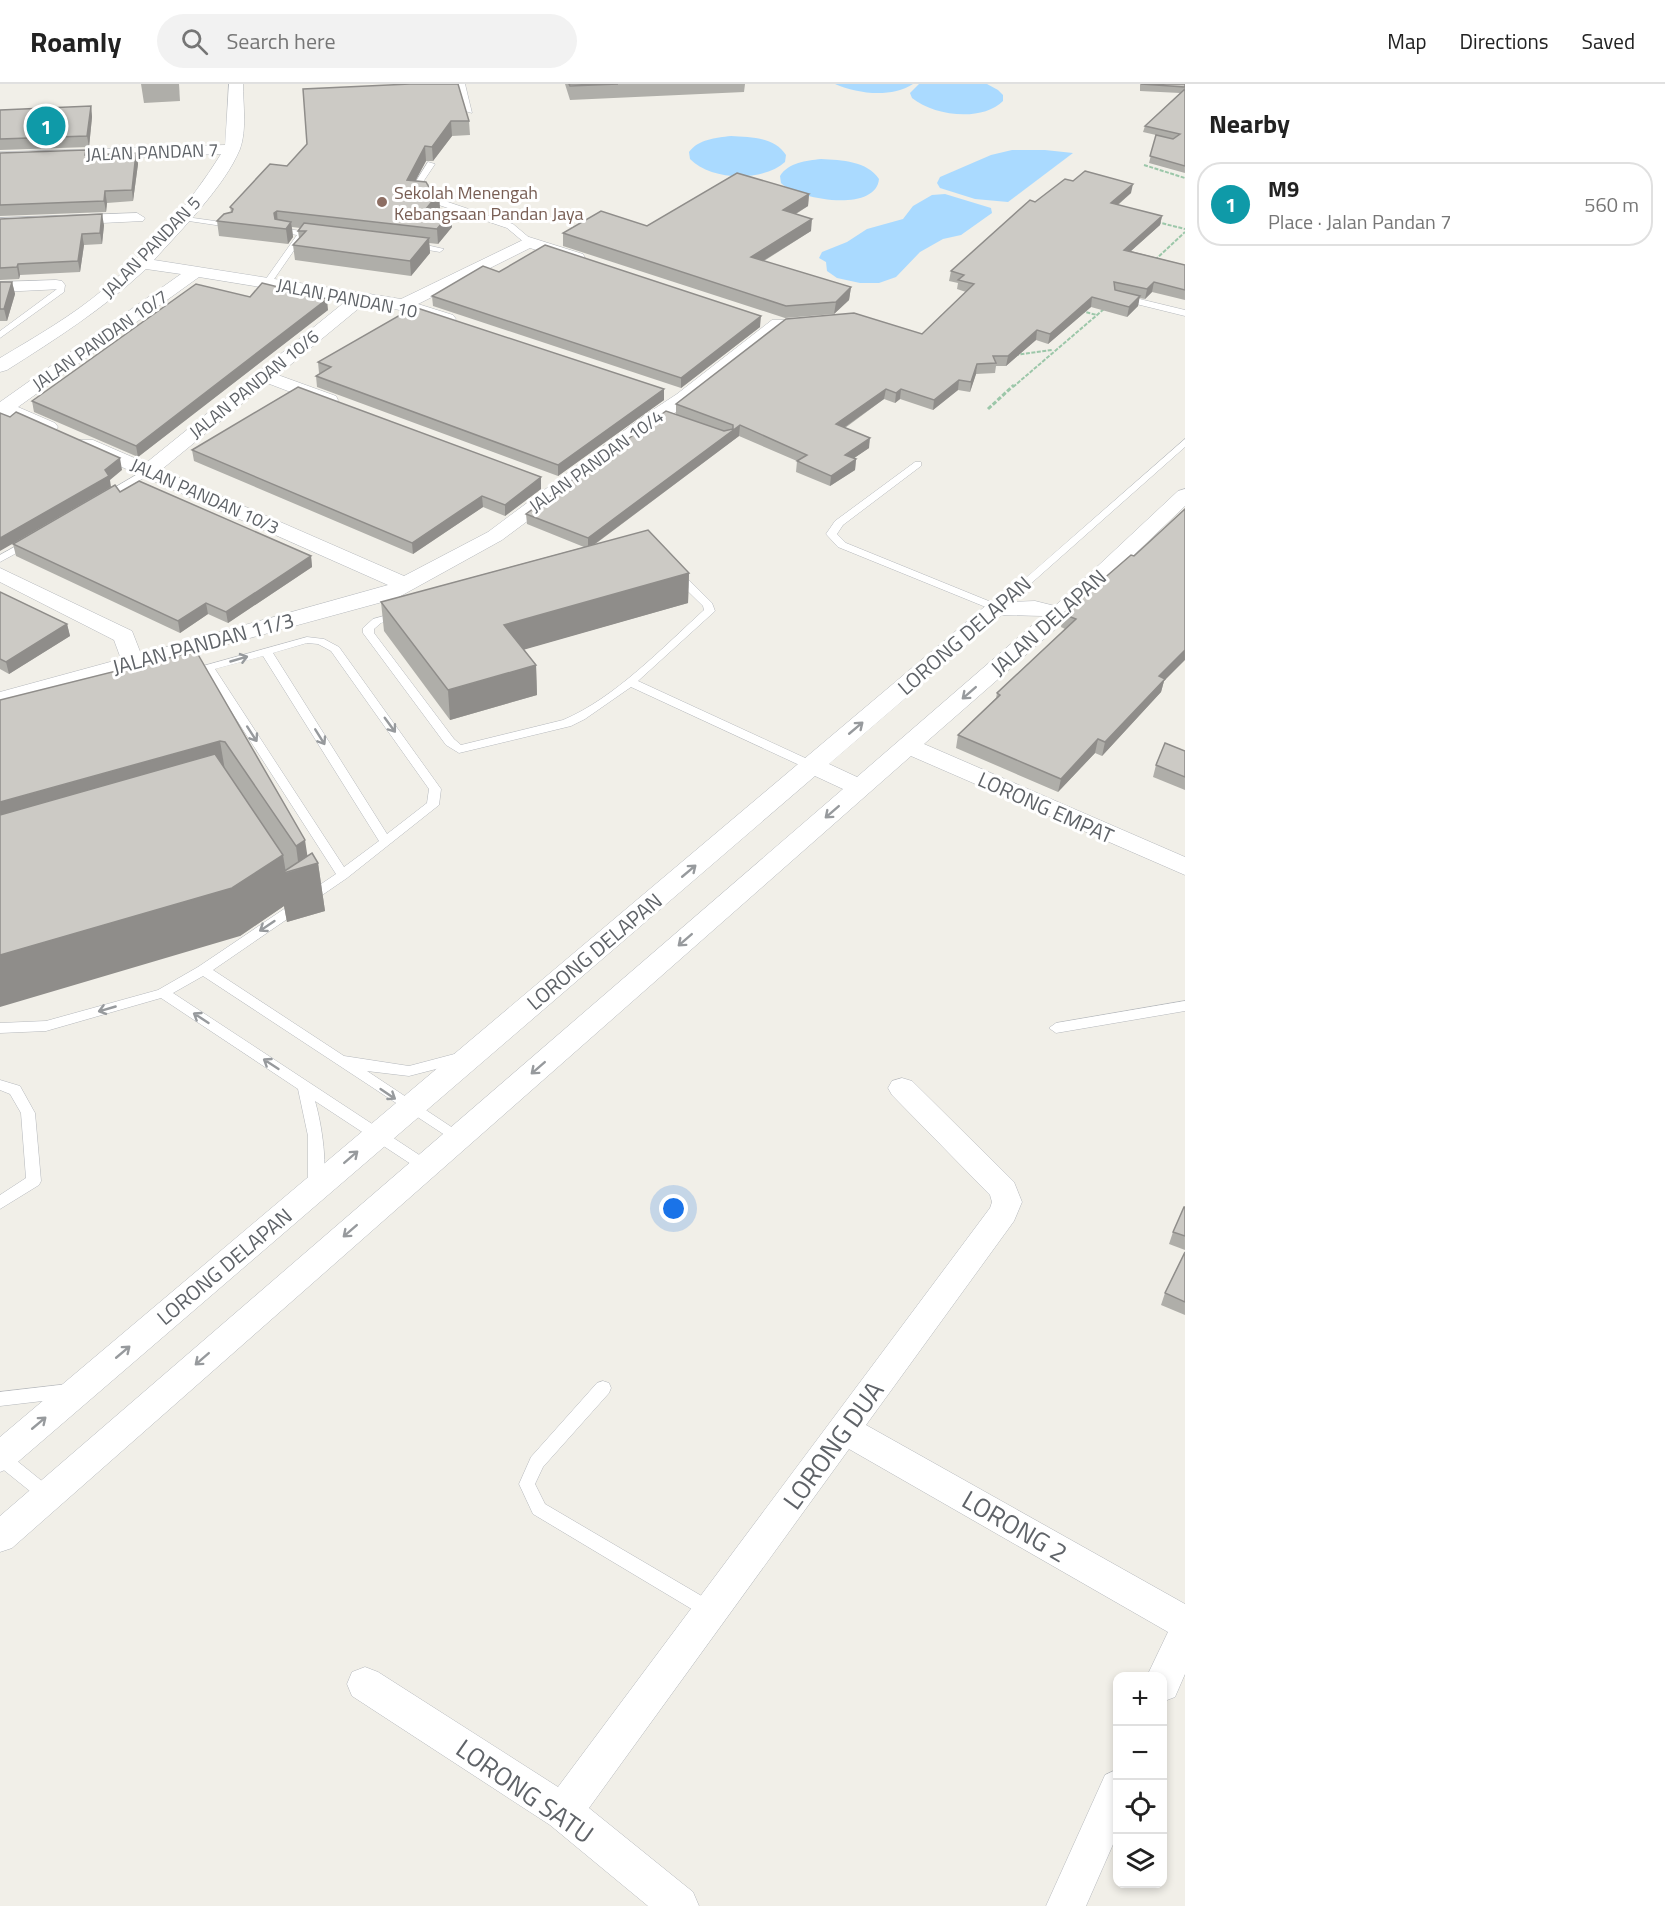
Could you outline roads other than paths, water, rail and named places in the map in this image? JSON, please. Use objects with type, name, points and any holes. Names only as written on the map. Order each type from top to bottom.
[{"type":"street","name":"JALAN PANDAN 5","points":[[0,366],[65,326],[109,294],[142,263],[207,190],[232,149],[235,132],[236,84]]},
{"type":"street","name":"JALAN PANDAN 7","points":[[0,157],[232,149]]},
{"type":"street","points":[[0,222],[136,218]]},
{"type":"street","points":[[403,305],[529,242],[597,264]]},
{"type":"street","name":"JALAN PANDAN 10","points":[[142,263],[403,305],[459,324]]},
{"type":"street","name":"JALAN PANDAN 10/7","points":[[4,408],[197,271]]},
{"type":"street","points":[[0,287],[56,285]]},
{"type":"street","name":"JALAN PANDAN 10/6","points":[[148,471],[361,298]]},
{"type":"street","name":"JALAN PANDAN 10/4","points":[[406,585],[495,536],[665,416],[684,398],[783,323],[755,316]]},
{"type":"street","points":[[265,376],[342,405]]},
{"type":"street","points":[[662,390],[684,398]]},
{"type":"street","name":"JALAN PANDAN 10/3","points":[[4,408],[406,585]]},
{"type":"street","points":[[539,479],[561,488]]},
{"type":"street","name":"JALAN DELAPAN","points":[[908,746],[1060,613],[1185,495]]},
{"type":"street","points":[[0,574],[123,636],[133,663]]},
{"type":"street","name":"JALAN PANDAN 11/3","points":[[0,699],[388,593],[406,585]]},
{"type":"street","points":[[997,608],[1035,608],[1060,613]]},
{"type":"street","name":"LORONG DELAPAN","points":[[0,1457],[997,608]]},
{"type":"street","points":[[1,1533],[908,746]]},
{"type":"street","name":"LORONG EMPAT","points":[[908,746],[1185,867]]},
{"type":"street","points":[[812,766],[860,787]]},
{"type":"street","name":"LORONG DUA","points":[[563,1812],[1003,1213],[1007,1202],[1004,1190],[902,1088]]},
{"type":"street","name":"LORONG 2","points":[[845,1430],[1185,1623]]},
{"type":"street","points":[[1167,1674],[1185,1633]]},
{"type":"street","name":"LORONG SATU","points":[[365,1684],[563,1812],[679,1906]]},
{"type":"street","points":[[1066,1906],[1113,1799]]},
{"type":"lane","points":[[450,85],[461,84],[469,111]]},
{"type":"lane","points":[[431,164],[419,183],[429,189],[436,201],[510,226],[529,242]]},
{"type":"lane","points":[[182,218],[230,225]]},
{"type":"lane","points":[[281,230],[314,233]]},
{"type":"lane","points":[[267,283],[302,233]]},
{"type":"lane","points":[[406,244],[441,249]]},
{"type":"lane","points":[[0,335],[61,290],[62,287],[56,285]]},
{"type":"lane","points":[[1117,296],[1185,313]]},
{"type":"lane","name":"LORONG DELAPAN","points":[[997,608],[1185,442]]},
{"type":"lane","points":[[918,464],[839,523],[831,534],[842,545],[997,608]]},
{"type":"lane","points":[[89,506],[148,471]]},
{"type":"lane","points":[[0,559],[39,536]]},
{"type":"lane","points":[[634,548],[649,549],[708,605],[710,611],[630,682],[592,711],[567,723],[459,749],[450,742],[369,633],[368,628],[377,621],[634,548]]},
{"type":"lane","points":[[0,1028],[46,1026],[163,993],[203,970],[297,899],[343,875],[433,805],[435,789],[335,649],[320,641],[307,640],[176,677]]},
{"type":"lane","points":[[266,651],[385,841]]},
{"type":"lane","points":[[209,668],[343,875]]},
{"type":"lane","points":[[630,682],[812,766]]},
{"type":"lane","points":[[203,970],[457,1138]]},
{"type":"lane","points":[[163,993],[425,1166]]},
{"type":"lane","points":[[1056,1028],[1185,1006]]},
{"type":"lane","points":[[336,1058],[370,1067],[409,1071],[474,1053]]},
{"type":"lane","points":[[0,1085],[15,1090],[27,1113],[34,1181],[0,1203]]},
{"type":"lane","points":[[304,1086],[314,1119],[317,1157],[314,1189]]},
{"type":"lane","points":[[603,1388],[537,1462],[527,1484],[539,1509],[711,1611]]},
{"type":"lane","points":[[0,1399],[79,1390]]},
{"type":"lane","points":[[0,1457],[46,1496]]},
{"type":"water","points":[[835,84],[913,84],[895,91],[874,93]]},
{"type":"water","points":[[919,84],[987,84],[1003,95],[1003,101],[983,112],[958,114],[945,112],[921,104],[912,98],[910,93]]},
{"type":"water","points":[[731,136],[769,141],[786,155],[785,162],[764,173],[737,176],[711,172],[690,159],[689,152],[698,144]]},
{"type":"water","points":[[1012,150],[1073,153],[1008,202],[975,199],[940,188],[937,183],[940,177],[991,155]]},
{"type":"water","points":[[821,159],[845,161],[868,168],[879,179],[875,190],[851,200],[835,200],[803,194],[781,183],[780,176],[788,168],[798,163]]},
{"type":"water","points":[[945,194],[991,208],[992,213],[961,235],[943,239],[920,252],[896,277],[879,283],[860,283],[837,278],[827,271],[826,262],[819,258],[822,252],[847,242],[867,229],[903,219],[913,206],[932,195]]},
{"type":"place","name":"M9","points":[[46,126]]},
{"type":"place","name":"Sekolah Menengah Kebangsaan Pandan Jaya","points":[[382,202]]}]
